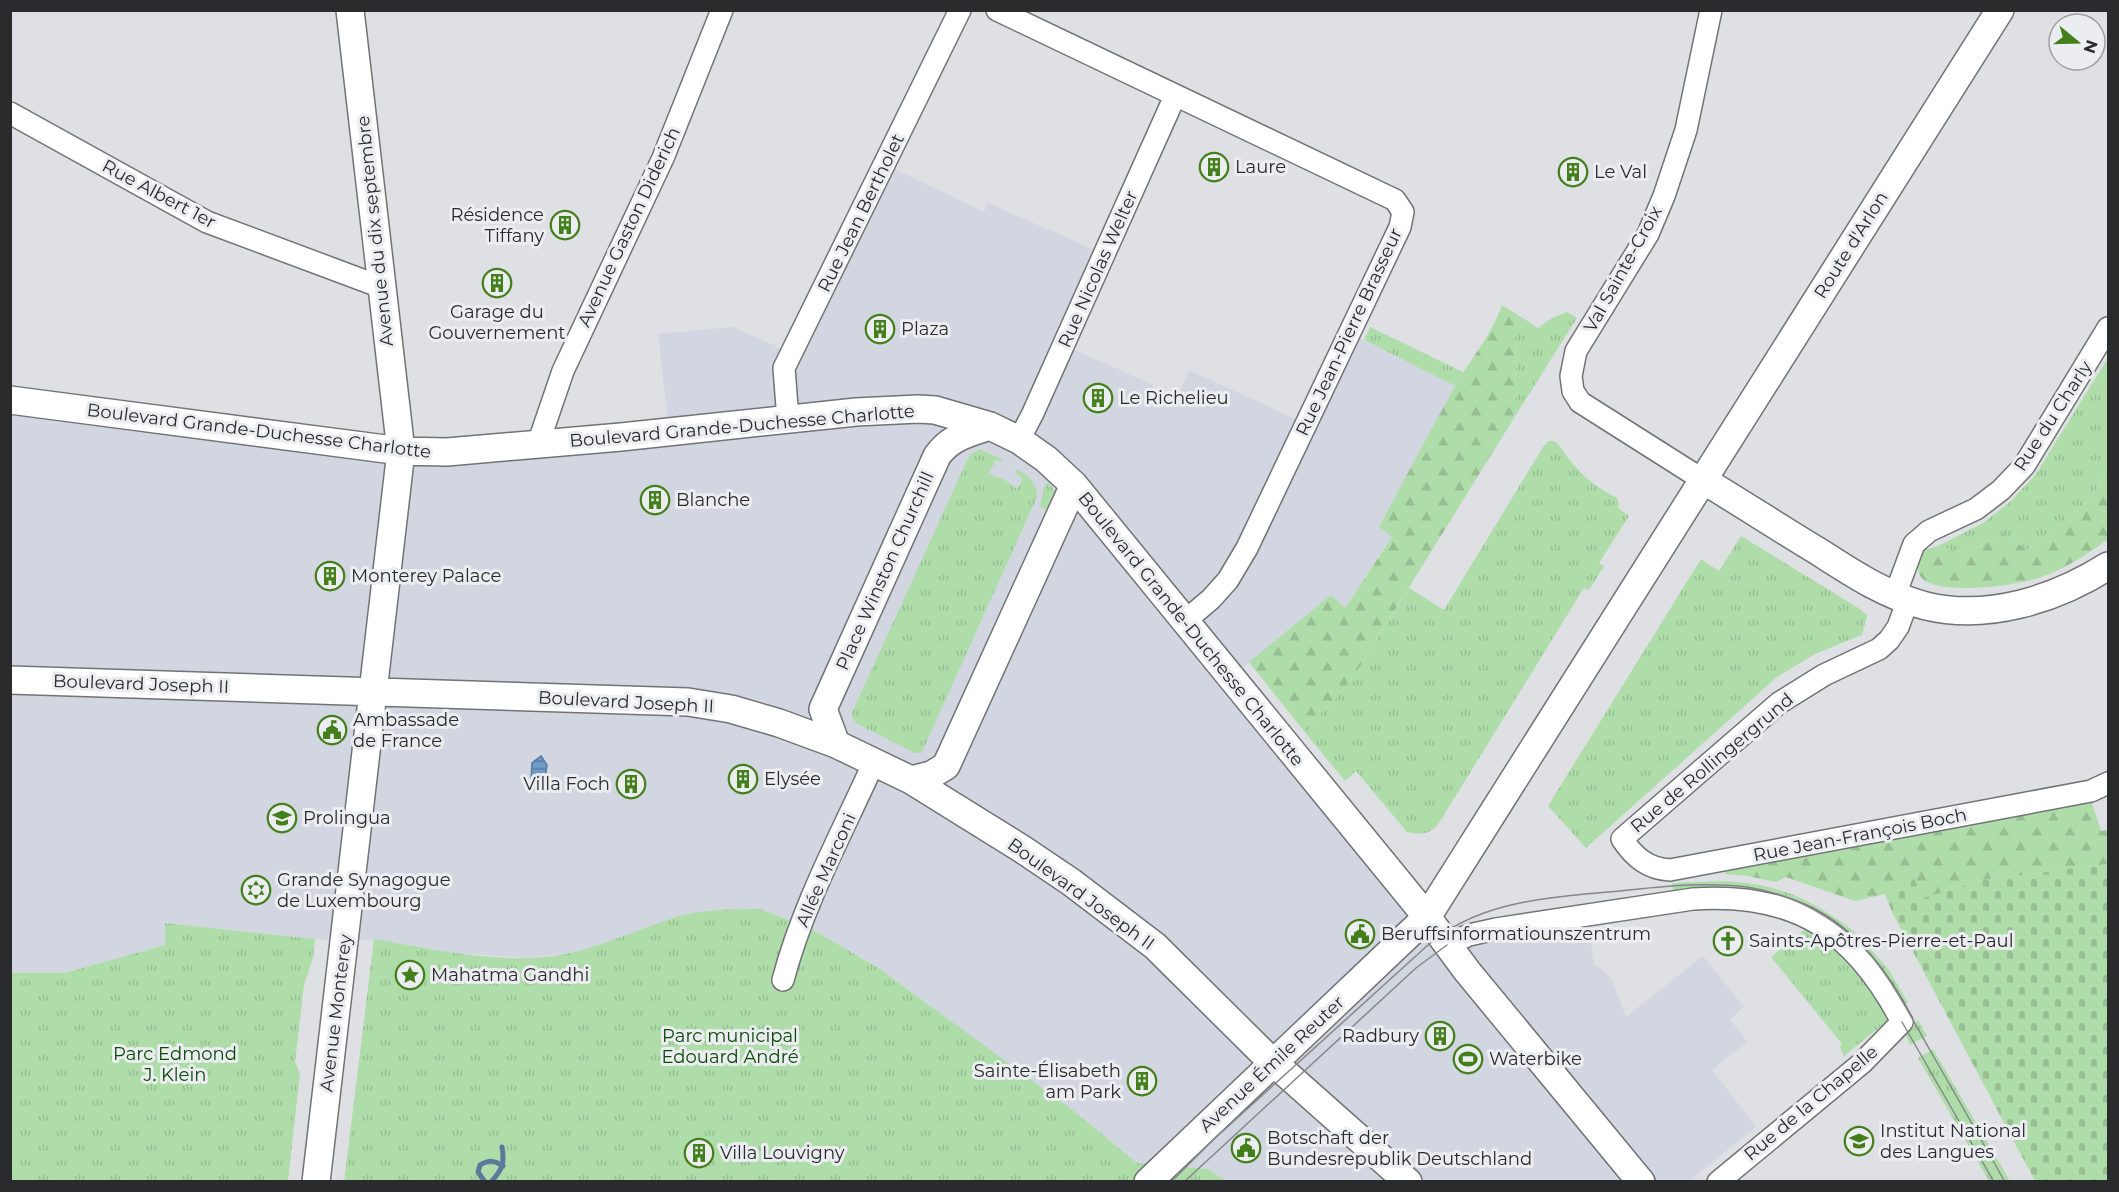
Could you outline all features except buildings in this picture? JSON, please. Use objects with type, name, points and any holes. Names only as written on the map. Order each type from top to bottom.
[{"type":"main road","name":"Avenue du dix septembre","points":[[350,10],[401,451]]},
{"type":"main road","name":"Route d'Arlon","points":[[1427,917],[2000,10]]},
{"type":"main road","name":"Boulevard Grande-Duchesse Charlotte","points":[[10,400],[401,451],[447,452],[856,412],[918,409],[935,410],[990,426],[1018,440],[1046,459],[1074,485],[1427,917],[1467,971],[1641,1182]]},
{"type":"main road","name":"Place Winston Churchill","points":[[836,744],[823,709],[937,456],[944,446],[954,439],[990,426]]},
{"type":"main road","name":"Avenue Monterey","points":[[316,1182],[401,451]]},
{"type":"main road","points":[[1703,480],[1857,576],[1901,598],[1947,609],[1979,610],[2009,606],[2045,597],[2078,584],[2109,566]]},
{"type":"main road","points":[[911,780],[931,775],[946,766],[1074,485]]},
{"type":"main road","name":"Boulevard Joseph II","points":[[10,680],[688,702],[731,710],[779,723],[836,744],[911,780],[1071,882],[1155,946],[1274,1063],[1408,1182]]},
{"type":"main road","name":"Avenue Émile Reuter","points":[[1148,1182],[1427,917]]},
{"type":"street","name":"Avenue Gaston Diderich","points":[[538,444],[563,371],[663,158],[722,10]]},
{"type":"street","name":"Rue Jean Bertholet","points":[[788,420],[784,368],[960,10]]},
{"type":"street","name":"Rue Jean-Pierre Brasseur","points":[[997,10],[1395,200],[1403,212],[1400,227],[1247,548],[1228,580],[1211,599],[1185,621]]},
{"type":"street","name":"Val Sainte-Croix","points":[[1703,480],[1580,402],[1574,391],[1571,376],[1576,351],[1643,242],[1664,196],[1686,130],[1711,10]]},
{"type":"street","name":"Rue Nicolas Welter","points":[[1018,440],[1033,412],[1175,96]]},
{"type":"street","name":"Rue Albert 1er","points":[[10,113],[207,222],[381,287]]},
{"type":"street","name":"Rue du Charly","points":[[1901,598],[1914,544],[1929,531],[1976,509],[2001,490],[2024,466],[2109,328]]},
{"type":"street","name":"Rue de Rollingergrund","points":[[1622,839],[1779,703],[1824,675],[1879,649],[1898,627],[1901,598]]},
{"type":"street","name":"Allée Marconi","points":[[783,980],[790,952],[806,911],[874,762]]},
{"type":"street","name":"Rue Jean-François Boch","points":[[1622,839],[1629,850],[1644,863],[1660,870],[1670,870],[2091,791],[2109,783]]},
{"type":"street","name":"Rue de la Chapelle","points":[[1447,945],[1469,935],[1496,929],[1701,898],[1723,897],[1752,900],[1794,911],[1827,929],[1843,941],[1869,968],[1902,1022],[1862,1063],[1718,1182]]},
{"type":"shaded area","points":[[884,164],[984,212],[988,203],[1104,254],[1064,345],[1153,385],[1155,394],[1175,403],[1189,370],[1306,424],[1349,333],[1455,386],[1379,527],[1392,536],[1344,609],[1331,595],[1232,677],[1447,945],[1588,922],[1594,965],[1603,970],[1612,980],[1626,1017],[1703,956],[1744,1007],[1730,1019],[1747,1042],[1712,1070],[1756,1127],[1689,1181],[1226,1182],[1207,1169],[1137,1163],[1074,1111],[880,969],[810,928],[760,909],[716,910],[675,917],[599,946],[562,954],[526,958],[457,953],[374,939],[344,942],[166,923],[165,945],[65,973],[11,973],[11,400],[366,447],[669,432],[658,334],[733,327],[791,353]]},
{"type":"green space","points":[[1502,305],[1515,313],[1516,409],[1509,426],[1356,673],[1337,697],[1303,730],[1249,662],[1331,595],[1345,608],[1392,537],[1379,527],[1458,381],[1493,326]]},
{"type":"green space","points":[[1567,312],[1577,318],[1509,426],[1516,409],[1515,313],[1538,328],[1552,318]]},
{"type":"green space","points":[[1370,327],[1463,372],[1455,386],[1364,340]]},
{"type":"green space","points":[[2108,358],[2108,472],[2091,498],[2027,550],[2004,533],[1965,553],[1938,546],[1983,523],[2010,502],[2036,474]]},
{"type":"green space","points":[[1549,441],[1554,441],[1559,445],[1591,482],[1617,498],[1618,508],[1629,516],[1599,563],[1604,566],[1589,590],[1584,588],[1439,823],[1432,830],[1424,833],[1407,832],[1356,771],[1345,781],[1303,730],[1337,697],[1356,673],[1409,588],[1444,610],[1543,447]]},
{"type":"green space","points":[[979,449],[1002,459],[1001,462],[996,460],[989,473],[998,478],[1001,477],[1017,489],[1023,479],[1015,472],[1017,469],[1034,483],[1037,497],[923,750],[915,753],[856,723],[851,715],[969,456]]},
{"type":"green space","points":[[2108,472],[2108,539],[2066,566],[2028,581],[1978,588],[1943,587],[1930,583],[1919,574],[1918,564],[1921,551],[1938,546],[1965,553],[2004,533],[2027,550],[2091,498]]},
{"type":"green space","points":[[1048,482],[1057,494],[1055,513],[1040,507],[1044,487]]},
{"type":"green space","points":[[1741,536],[1860,609],[1867,615],[1862,635],[1815,654],[1777,677],[1586,848],[1548,806],[1701,559],[1719,571]]},
{"type":"green space","points":[[2090,797],[2101,831],[2108,830],[2108,864],[1982,880],[1923,899],[1914,880],[1885,894],[1855,901],[1786,877],[1776,882],[1725,874],[1725,868]]},
{"type":"green space","points":[[2108,864],[2108,1181],[2035,1181],[1892,912],[1885,894],[1914,879],[1923,898],[1982,880]]},
{"type":"green space","points":[[1724,881],[1762,886],[1795,895],[1825,911],[1856,933],[1850,940],[1830,925],[1673,897],[1672,883]]},
{"type":"green space","name":"Parc municipal Edouard André","points":[[760,909],[810,928],[880,969],[1074,1111],[1137,1163],[1208,1169],[1226,1181],[344,1182],[374,939],[469,955],[542,957],[593,947],[683,915],[716,910]]},
{"type":"green space","name":"Parc Edmond J. Klein","points":[[165,923],[315,939],[313,958],[304,985],[295,1062],[300,1073],[288,1181],[11,1181],[11,973],[65,973],[165,945]]},
{"type":"green space","points":[[1808,927],[1846,954],[1891,1018],[1844,1056],[1840,1047],[1842,1044],[1771,957]]},
{"type":"green space","points":[[1866,944],[1889,970],[1908,1003],[1900,1008],[1860,950]]},
{"type":"green space","points":[[1918,1020],[1927,1036],[1910,1045],[1906,1036]]},
{"type":"green space","points":[[1933,1049],[2010,1181],[1989,1181],[1918,1058]]},
{"type":"water","points":[[541,756],[547,765],[544,784],[539,792],[534,790],[531,782],[532,763]]},
{"type":"waterway","points":[[491,1182],[502,1166],[502,1147]]},
{"type":"waterway","points":[[485,1182],[478,1172],[480,1165],[492,1161],[503,1166]]},
{"type":"tram line","points":[[1171,1182],[1214,1139],[1428,945],[1468,919],[1536,900],[1695,885],[1730,885],[1767,891],[1807,906],[1825,916],[1858,942],[1872,957],[1897,993],[2005,1182]]},
{"type":"tram line","points":[[1184,1182],[1416,968],[1447,945]]},
{"type":"tram line","points":[[1902,1022],[1994,1182]]},
{"type":"place","name":"Laure","points":[[1214,167]]},
{"type":"place","name":"Le Val","points":[[1573,172]]},
{"type":"place","name":"Résidence Tiffany","points":[[565,225]]},
{"type":"place","name":"Garage du Gouvernement","points":[[497,283]]},
{"type":"place","name":"Plaza","points":[[880,329]]},
{"type":"place","name":"Le Richelieu","points":[[1098,398]]},
{"type":"place","name":"Blanche","points":[[655,500]]},
{"type":"place","name":"Monterey Palace","points":[[330,576]]},
{"type":"place","name":"Ambassade de France","points":[[332,730]]},
{"type":"place","name":"Elysée","points":[[743,779]]},
{"type":"place","name":"Villa Foch","points":[[631,784]]},
{"type":"place","name":"Prolingua","points":[[282,818]]},
{"type":"place","name":"Grande Synagogue de Luxembourg","points":[[256,890]]},
{"type":"place","name":"Beruffsinformatiounszentrum","points":[[1360,934]]},
{"type":"place","name":"Saints-Apôtres-Pierre-et-Paul","points":[[1728,941]]},
{"type":"place","name":"Mahatma Gandhi","points":[[410,975]]},
{"type":"place","name":"Radbury","points":[[1440,1036]]},
{"type":"place","name":"Waterbike","points":[[1468,1059]]},
{"type":"place","name":"Sainte-Élisabeth am Park","points":[[1142,1081]]},
{"type":"place","name":"Institut National des Langues","points":[[1859,1141]]},
{"type":"place","name":"Botschaft der Bundesrepublik Deutschland","points":[[1246,1148]]},
{"type":"place","name":"Villa Louvigny","points":[[699,1153]]}]
